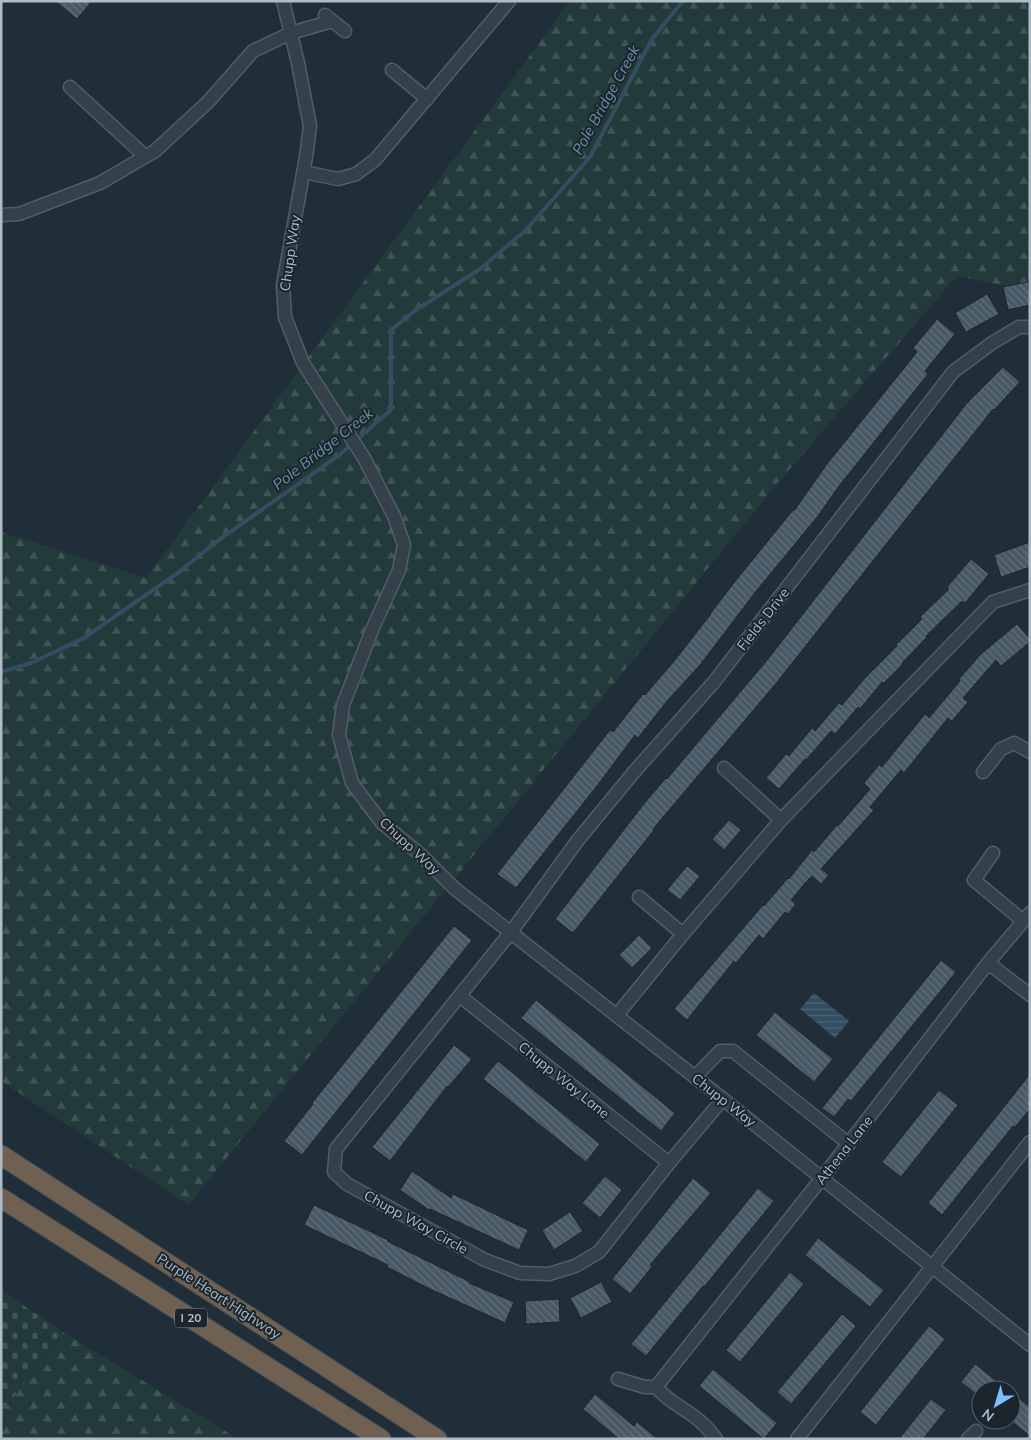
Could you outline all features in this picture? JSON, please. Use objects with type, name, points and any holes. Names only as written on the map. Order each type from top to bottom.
[{"type":"highway","points":[[1,1141],[97,1216]]},
{"type":"highway","name":"Purple Heart Highway","points":[[1,1155],[437,1439]]},
{"type":"highway","name":"I 20","points":[[1,1198],[381,1439]]},
{"type":"street","name":"Chupp Way","points":[[283,1],[310,126],[304,172],[283,285],[285,317],[304,363],[364,458],[394,516],[404,545],[399,570],[372,630],[343,706],[339,734],[352,783],[382,823],[420,854],[454,888],[723,1099],[1030,1345]]},
{"type":"street","points":[[304,172],[338,179],[356,174],[375,160],[509,1]]},
{"type":"street","points":[[1,215],[19,214],[100,183],[154,151],[208,102],[253,51],[328,18],[345,31]]},
{"type":"street","points":[[392,70],[427,99]]},
{"type":"street","points":[[70,87],[146,156]]},
{"type":"street","name":"Fields Drive","points":[[511,932],[578,840],[634,772],[714,682],[954,372],[992,343],[1019,327],[1030,327]]},
{"type":"street","points":[[617,1015],[683,934],[781,820],[993,602],[1030,590]]},
{"type":"street","points":[[983,772],[1001,749],[1014,743],[1030,752]]},
{"type":"street","points":[[724,768],[781,820]]},
{"type":"street","points":[[993,853],[974,880],[1026,917]]},
{"type":"street","points":[[639,897],[683,934]]},
{"type":"street","name":"Athena Lane","points":[[656,1387],[1026,917]]},
{"type":"street","name":"Chupp Way Circle","points":[[511,932],[336,1149],[334,1172],[347,1184],[485,1260],[520,1273],[549,1274],[574,1266],[599,1252],[669,1163],[723,1099]]},
{"type":"street","points":[[988,963],[1030,995]]},
{"type":"street","name":"Chupp Way Lane","points":[[460,996],[669,1163]]},
{"type":"street","points":[[695,1077],[720,1051],[732,1051],[849,1144]]},
{"type":"street","points":[[797,1439],[1030,1142]]},
{"type":"street","points":[[618,1378],[645,1387],[656,1387],[676,1405],[702,1422],[716,1439]]},
{"type":"green space","points":[[570,1],[1030,1],[1030,291],[957,276],[776,485],[188,1205],[1,1081],[1,532],[146,578]]},
{"type":"green space","points":[[1,1290],[63,1332],[1,1414]]},
{"type":"green space","points":[[63,1332],[238,1439],[1,1439],[1,1414]]},
{"type":"water","points":[[814,993],[849,1021],[835,1038],[800,1009]]},
{"type":"building","points":[[55,1],[92,1],[77,19]]},
{"type":"building","points":[[1028,282],[1030,305],[1008,310],[1003,287]]},
{"type":"building","points":[[987,294],[999,314],[966,332],[955,313]]},
{"type":"building","points":[[937,319],[955,334],[925,371],[928,374],[700,665],[667,701],[638,738],[635,735],[516,888],[497,874],[610,730],[613,732],[643,694],[645,695],[675,660],[733,584],[794,511],[827,464],[917,352],[913,348]]},
{"type":"building","points":[[1003,367],[1020,382],[993,409],[778,681],[653,829],[573,933],[555,919],[643,805],[768,659],[967,403]]},
{"type":"building","points":[[1030,542],[1030,567],[1001,577],[994,555]]},
{"type":"building","points":[[971,559],[989,574],[965,603],[962,601],[926,636],[903,664],[884,683],[882,682],[860,709],[858,707],[835,734],[831,731],[779,789],[766,778],[786,754],[789,756],[812,728],[815,731],[839,703],[842,705],[865,678],[922,619],[920,617],[949,589],[947,587]]},
{"type":"building","points":[[1017,624],[1030,639],[1030,642],[1001,666],[996,660],[963,698],[968,702],[952,721],[948,718],[904,773],[901,770],[870,807],[874,810],[821,869],[829,875],[821,884],[812,876],[806,882],[791,900],[796,904],[788,914],[785,912],[763,939],[759,935],[736,963],[734,961],[687,1020],[674,1009],[763,905],[789,879],[812,850],[814,852],[870,789],[864,783],[879,765],[882,767],[925,714],[929,718],[981,654]]},
{"type":"building","points":[[729,820],[741,830],[724,850],[712,839]]},
{"type":"building","points":[[687,866],[700,876],[680,900],[667,890]]},
{"type":"building","points":[[454,926],[472,940],[302,1155],[284,1141],[312,1103]]},
{"type":"building","points":[[639,935],[652,948],[632,968],[619,955]]},
{"type":"building","points":[[941,960],[956,972],[851,1101],[848,1099],[834,1117],[822,1108]]},
{"type":"building","points":[[536,1000],[675,1113],[661,1131],[521,1018]]},
{"type":"building","points":[[775,1012],[833,1059],[814,1082],[756,1035]]},
{"type":"building","points":[[454,1045],[472,1059],[447,1086],[390,1161],[372,1147]]},
{"type":"building","points":[[498,1061],[600,1144],[586,1162],[483,1079]]},
{"type":"building","points":[[1030,1074],[1030,1109],[1015,1127],[1013,1126],[942,1215],[928,1203]]},
{"type":"building","points":[[939,1090],[958,1105],[901,1177],[882,1162]]},
{"type":"building","points":[[412,1171],[451,1198],[453,1194],[528,1230],[519,1250],[429,1210],[400,1190]]},
{"type":"building","points":[[605,1176],[622,1190],[600,1218],[582,1203]]},
{"type":"building","points":[[693,1178],[711,1193],[650,1265],[652,1267],[630,1294],[612,1279]]},
{"type":"building","points":[[758,1188],[774,1201],[646,1356],[631,1344]]},
{"type":"building","points":[[314,1205],[388,1240],[469,1283],[514,1302],[505,1323],[428,1288],[387,1267],[388,1265],[304,1225]]},
{"type":"building","points":[[570,1212],[583,1231],[554,1250],[542,1230]]},
{"type":"building","points":[[818,1238],[884,1290],[870,1307],[805,1255]]},
{"type":"building","points":[[790,1272],[804,1284],[740,1362],[726,1350]]},
{"type":"building","points":[[601,1282],[612,1302],[581,1318],[570,1298]]},
{"type":"building","points":[[559,1299],[560,1322],[526,1324],[525,1301]]},
{"type":"building","points":[[842,1314],[856,1326],[791,1404],[777,1392]]},
{"type":"building","points":[[929,1326],[945,1339],[876,1425],[860,1412]]},
{"type":"building","points":[[975,1364],[995,1380],[971,1380],[971,1390],[961,1382]]},
{"type":"building","points":[[713,1369],[777,1423],[764,1439],[699,1386]]},
{"type":"building","points":[[595,1394],[634,1426],[637,1422],[658,1439],[619,1439],[583,1409]]},
{"type":"building","points":[[931,1399],[946,1410],[923,1439],[899,1439]]},
{"type":"building","points":[[1021,1400],[1030,1407],[1030,1436],[1021,1429]]},
{"type":"waterway","name":"Pole Bridge Creek","points":[[1,672],[31,663],[84,638],[179,572],[216,542],[338,456],[391,410],[391,330],[416,310],[480,269],[526,230],[590,157],[652,39],[683,1]]}]
